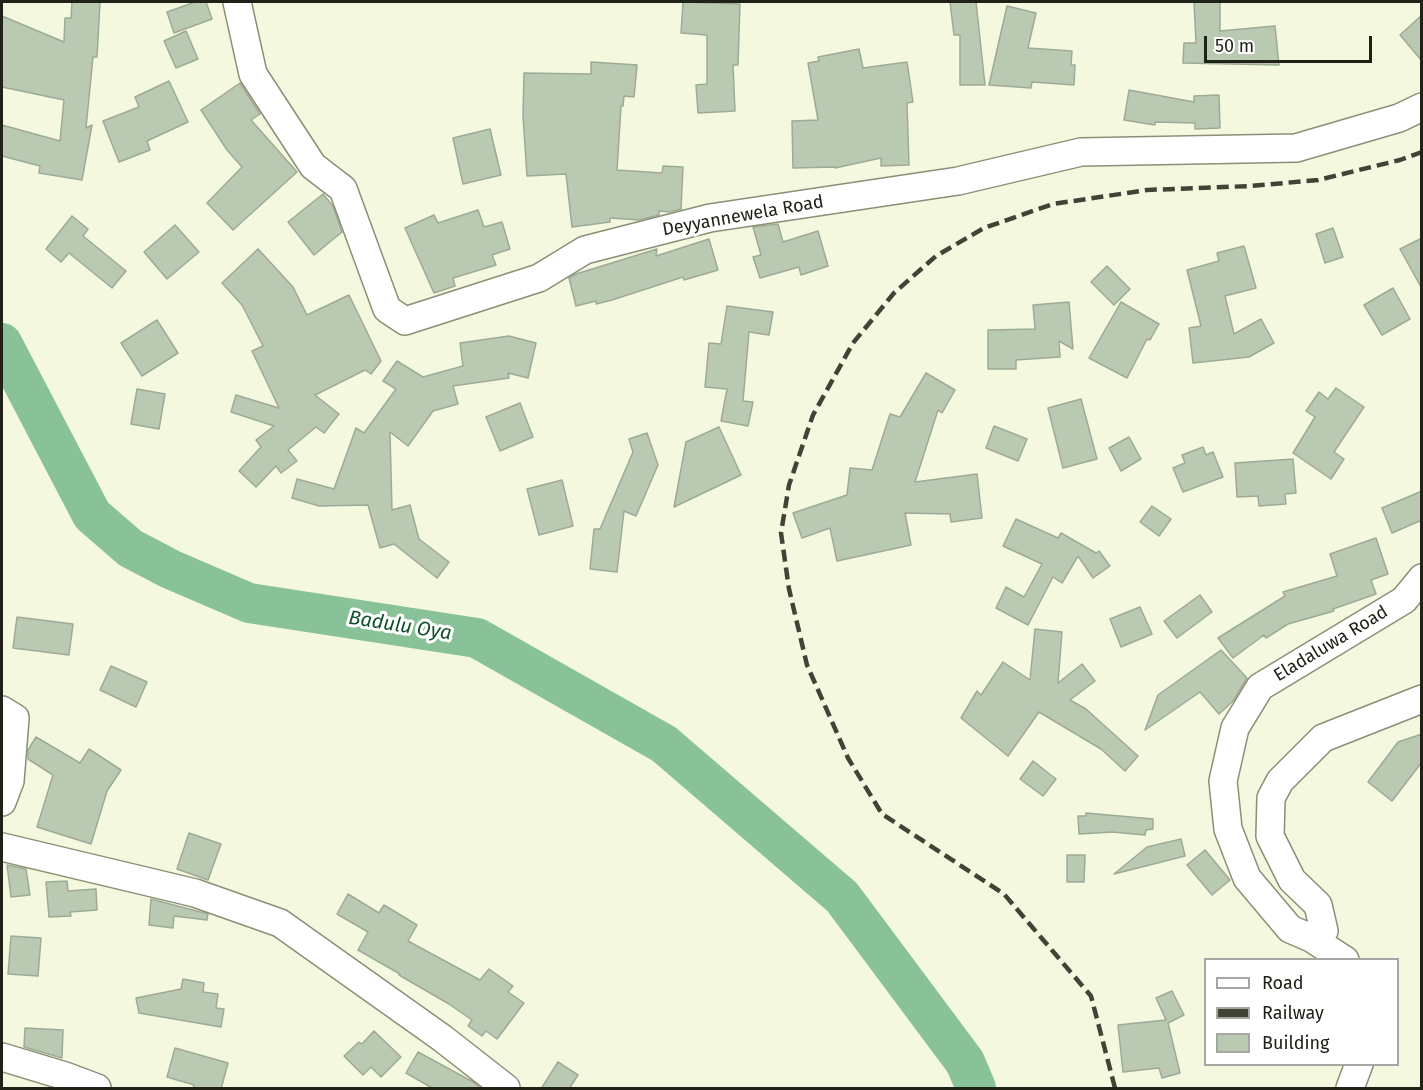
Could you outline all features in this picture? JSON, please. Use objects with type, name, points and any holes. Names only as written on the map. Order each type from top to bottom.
[{"type":"street","name":"Deyyannewela Road","points":[[237,2],[252,74],[313,166],[343,189],[387,309],[405,321],[539,278],[585,250],[710,218],[958,181],[1081,152],[1296,148],[1399,118],[1422,107]]},
{"type":"street","name":"Eladaluwa Road","points":[[1342,958],[1311,938],[1290,929],[1246,878],[1228,829],[1223,781],[1235,728],[1260,687],[1404,600],[1422,579]]},
{"type":"street","points":[[1311,938],[1324,931],[1318,905],[1292,880],[1270,836],[1271,798],[1280,781],[1323,738],[1422,699]]},
{"type":"street","points":[[2,710],[15,718],[10,781],[2,802]]},
{"type":"street","points":[[2,847],[195,893],[280,923],[442,1038],[506,1089]]},
{"type":"street","points":[[2,1057],[65,1076],[96,1089]]},
{"type":"street","points":[[1350,1089],[1359,1066]]},
{"type":"building","points":[[72,2],[100,2],[97,57],[93,57],[86,128],[92,125],[82,180],[39,173],[40,166],[2,156],[2,125],[60,141],[64,100],[2,87],[2,16],[64,42],[65,18],[71,18]]},
{"type":"building","points":[[195,2],[206,2],[212,19],[174,33],[167,12]]},
{"type":"building","points":[[683,2],[740,4],[738,65],[733,65],[735,111],[698,113],[696,85],[707,84],[707,35],[681,33]]},
{"type":"building","points":[[950,2],[976,2],[985,85],[960,85],[960,35],[954,35]]},
{"type":"building","points":[[1194,2],[1220,2],[1220,31],[1275,26],[1279,65],[1183,63],[1184,43],[1196,43]]},
{"type":"building","points":[[1007,6],[1036,13],[1028,48],[1072,51],[1071,65],[1075,65],[1074,85],[1032,82],[1031,88],[989,85]]},
{"type":"building","points":[[1422,15],[1422,61],[1400,35]]},
{"type":"building","points":[[186,31],[198,59],[176,68],[164,41]]},
{"type":"building","points":[[859,49],[863,68],[907,62],[913,102],[907,103],[909,165],[881,166],[881,158],[835,168],[793,168],[792,121],[818,120],[808,63],[819,61],[818,57]]},
{"type":"building","points":[[591,62],[637,65],[634,97],[624,96],[623,106],[621,106],[617,170],[662,173],[663,166],[683,167],[681,209],[670,212],[659,211],[659,215],[639,220],[610,218],[610,222],[572,227],[566,174],[527,176],[523,116],[524,73],[591,74]]},
{"type":"building","points":[[169,81],[188,122],[147,141],[150,150],[119,162],[103,121],[139,107],[135,97]]},
{"type":"building","points":[[240,83],[260,114],[251,120],[297,172],[233,230],[207,203],[242,167],[227,150],[201,110]]},
{"type":"building","points":[[1129,90],[1194,102],[1194,96],[1219,95],[1220,128],[1195,129],[1195,123],[1155,122],[1155,125],[1124,120]]},
{"type":"building","points":[[490,129],[501,175],[463,184],[453,138]]},
{"type":"building","points":[[323,194],[333,206],[342,232],[314,255],[288,222]]},
{"type":"building","points":[[478,210],[484,227],[502,222],[510,249],[492,255],[496,265],[453,278],[455,286],[434,293],[405,228],[434,215],[438,223]]},
{"type":"building","points":[[72,216],[88,229],[83,236],[126,271],[112,288],[69,253],[61,262],[46,249]]},
{"type":"building","points":[[778,224],[783,242],[818,231],[828,266],[801,275],[799,267],[760,278],[753,257],[761,255],[753,227]]},
{"type":"building","points":[[175,225],[199,252],[167,279],[144,252]]},
{"type":"building","points":[[1333,228],[1343,257],[1325,263],[1316,234]]},
{"type":"building","points":[[1422,238],[1422,289],[1400,249]]},
{"type":"building","points":[[709,239],[718,270],[684,280],[683,277],[612,300],[576,306],[569,278],[576,274],[657,249],[656,256]]},
{"type":"building","points":[[1244,246],[1256,288],[1225,296],[1234,334],[1261,319],[1274,343],[1249,357],[1193,363],[1189,328],[1201,326],[1187,270],[1219,261],[1217,253]]},
{"type":"building","points":[[258,249],[293,287],[307,315],[349,295],[381,361],[371,374],[365,370],[315,395],[339,414],[324,433],[316,427],[288,450],[297,461],[281,473],[276,466],[256,487],[239,471],[261,447],[256,440],[274,426],[231,412],[236,395],[279,408],[252,351],[263,346],[242,305],[222,283]]},
{"type":"building","points":[[1107,266],[1130,289],[1114,305],[1091,282]]},
{"type":"building","points":[[1393,288],[1410,319],[1382,335],[1364,305]]},
{"type":"building","points":[[1069,302],[1073,349],[1059,341],[1060,357],[1016,360],[1016,369],[988,369],[988,330],[1035,329],[1033,305]]},
{"type":"building","points":[[1121,302],[1159,324],[1150,340],[1147,339],[1127,378],[1089,358]]},
{"type":"building","points":[[727,306],[773,312],[769,335],[749,332],[743,401],[753,402],[748,426],[721,421],[727,389],[705,387],[709,343],[721,344]]},
{"type":"building","points":[[157,320],[178,353],[142,376],[121,343]]},
{"type":"building","points":[[509,336],[536,343],[528,378],[508,373],[509,378],[453,386],[458,404],[433,411],[408,446],[390,432],[392,510],[410,505],[419,539],[449,562],[437,578],[394,544],[380,548],[368,505],[319,506],[292,498],[297,479],[334,489],[356,428],[364,433],[396,389],[383,381],[397,361],[423,377],[463,366],[460,343]]},
{"type":"building","points":[[926,373],[955,390],[942,413],[938,410],[915,482],[977,474],[982,518],[951,522],[950,514],[905,513],[911,545],[837,561],[830,528],[802,538],[793,513],[847,495],[850,468],[872,470],[890,414],[900,417]]},
{"type":"building","points":[[1336,388],[1364,407],[1334,452],[1344,459],[1331,479],[1293,453],[1315,417],[1306,411],[1319,392],[1328,399]]},
{"type":"building","points":[[137,389],[165,394],[159,429],[131,424]]},
{"type":"building","points":[[1081,399],[1097,459],[1063,468],[1048,408]]},
{"type":"building","points":[[520,403],[533,437],[500,451],[486,417]]},
{"type":"building","points":[[994,426],[1027,439],[1018,461],[986,448]]},
{"type":"building","points":[[719,427],[741,475],[674,507],[686,442]]},
{"type":"building","points":[[647,433],[658,465],[636,516],[624,511],[617,572],[590,569],[594,529],[600,529],[633,452],[629,439]]},
{"type":"building","points":[[1129,437],[1141,459],[1121,471],[1109,448]]},
{"type":"building","points":[[1203,447],[1206,455],[1213,452],[1223,477],[1183,492],[1173,468],[1185,463],[1182,455]]},
{"type":"building","points":[[1293,459],[1296,493],[1285,494],[1286,504],[1259,506],[1258,496],[1237,497],[1235,463]]},
{"type":"building","points":[[562,480],[573,526],[539,535],[527,489]]},
{"type":"building","points":[[1422,491],[1422,520],[1392,533],[1382,508]]},
{"type":"building","points":[[1152,506],[1171,519],[1159,536],[1140,522]]},
{"type":"building","points":[[1016,519],[1058,538],[1061,533],[1096,553],[1099,551],[1110,566],[1093,578],[1078,556],[1062,583],[1053,577],[1028,625],[996,608],[1006,587],[1024,597],[1042,564],[1003,546]]},
{"type":"building","points":[[1376,538],[1388,574],[1371,580],[1376,594],[1333,609],[1334,611],[1288,624],[1266,638],[1264,635],[1233,658],[1218,638],[1285,596],[1283,592],[1337,576],[1330,554]]},
{"type":"building","points":[[1200,595],[1212,612],[1177,638],[1164,621]]},
{"type":"building","points":[[1140,607],[1152,634],[1121,647],[1110,619]]},
{"type":"building","points":[[17,617],[73,624],[69,655],[13,648]]},
{"type":"building","points":[[1035,629],[1062,632],[1058,683],[1082,664],[1095,681],[1070,700],[1086,709],[1138,756],[1125,771],[1101,749],[1039,712],[1008,756],[961,718],[977,691],[981,695],[1003,662],[1030,680]]},
{"type":"building","points":[[1221,650],[1247,678],[1233,701],[1219,714],[1200,692],[1145,730],[1158,695]]},
{"type":"building","points":[[111,666],[147,682],[136,707],[100,690]]},
{"type":"building","points":[[1422,734],[1422,762],[1392,801],[1368,782],[1398,742]]},
{"type":"building","points":[[36,737],[80,763],[89,749],[121,770],[107,791],[91,844],[37,827],[53,775],[28,759],[28,750]]},
{"type":"building","points":[[1033,761],[1056,779],[1043,796],[1020,779]]},
{"type":"building","points":[[1086,813],[1153,819],[1153,829],[1146,830],[1145,835],[1112,832],[1079,834],[1078,816],[1086,816]]},
{"type":"building","points":[[189,833],[221,844],[208,880],[177,869]]},
{"type":"building","points":[[1181,839],[1185,856],[1114,874],[1147,847]]},
{"type":"building","points":[[1205,850],[1230,880],[1212,895],[1187,865]]},
{"type":"building","points":[[1067,855],[1085,855],[1084,882],[1067,882]]},
{"type":"building","points":[[7,865],[26,869],[30,895],[11,897]]},
{"type":"building","points":[[67,881],[68,891],[96,889],[97,910],[70,912],[71,916],[49,917],[46,882]]},
{"type":"building","points":[[348,894],[379,913],[384,905],[417,925],[408,941],[480,980],[489,969],[513,986],[508,992],[524,1003],[497,1039],[486,1031],[482,1036],[468,1026],[472,1020],[449,1004],[358,950],[368,932],[337,914]]},
{"type":"building","points":[[151,899],[208,914],[207,920],[174,916],[173,928],[149,925]]},
{"type":"building","points":[[11,936],[41,938],[38,976],[8,974]]},
{"type":"building","points":[[183,979],[204,983],[203,992],[218,994],[216,1008],[224,1009],[221,1027],[139,1013],[136,998],[181,989]]},
{"type":"building","points":[[1172,991],[1184,1015],[1168,1023],[1180,1073],[1162,1078],[1159,1068],[1123,1072],[1118,1025],[1166,1020],[1156,998]]},
{"type":"building","points":[[25,1028],[63,1030],[62,1058],[24,1047]]},
{"type":"building","points":[[374,1031],[401,1057],[381,1077],[371,1067],[363,1075],[344,1056],[359,1042],[362,1044]]},
{"type":"building","points":[[175,1048],[228,1063],[221,1089],[193,1089],[194,1085],[167,1077]]},
{"type":"building","points":[[418,1052],[475,1083],[481,1089],[434,1089],[406,1073]]},
{"type":"building","points":[[558,1062],[578,1075],[569,1089],[541,1089]]},
{"type":"waterway","name":"Badulu Oya","points":[[2,343],[92,515],[130,548],[170,569],[249,603],[477,638],[664,744],[842,897],[965,1062],[976,1088]]},
{"type":"railway","points":[[1115,1088],[1091,996],[1004,894],[882,814],[848,758],[807,665],[789,589],[781,533],[789,485],[813,415],[853,343],[894,293],[936,256],[984,228],[1053,204],[1147,190],[1251,186],[1318,180],[1400,160],[1422,152]]}]
